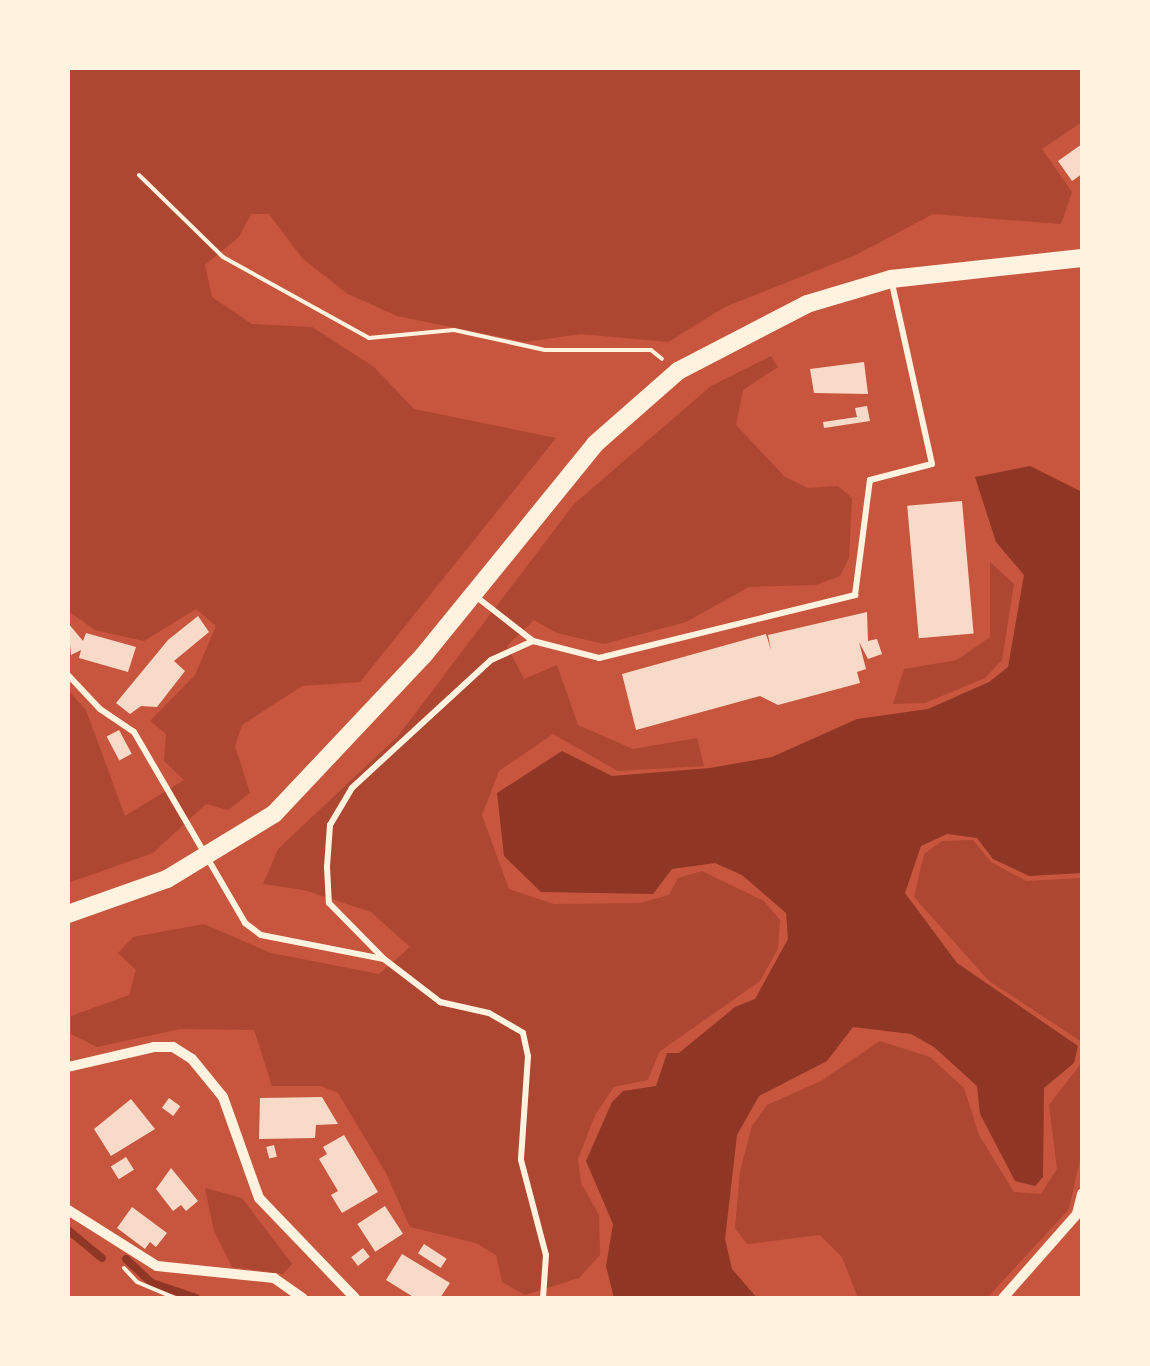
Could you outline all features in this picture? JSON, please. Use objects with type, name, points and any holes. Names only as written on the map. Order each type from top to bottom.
[{"type":"main road","points":[[68,914],[110,904],[167,879],[274,814],[473,594],[595,444],[678,371],[808,304],[892,279],[1082,258]]},
{"type":"street","points":[[68,1067],[154,1047],[174,1047],[192,1059],[223,1096],[259,1198],[354,1298]]},
{"type":"street","points":[[1003,1298],[1077,1214],[1082,1194]]},
{"type":"street","points":[[68,1210],[157,1266],[274,1278],[304,1298]]},
{"type":"lane","points":[[473,594],[534,641],[565,653],[622,656],[854,596],[870,480],[932,464],[892,279]]},
{"type":"lane","points":[[534,641],[491,660],[456,698],[391,746],[336,808],[330,825],[329,902],[387,960],[440,1002],[490,1013],[523,1033],[528,1056],[521,1160],[546,1254],[543,1298]]},
{"type":"lane","points":[[68,675],[100,710],[134,732],[245,923],[261,934],[387,960]]},
{"type":"path","points":[[139,175],[222,257],[369,338],[454,330],[545,350],[651,350],[678,371]]},
{"type":"shaded area","points":[[68,68],[1082,68],[1082,122],[1042,149],[1072,192],[1061,224],[933,214],[856,255],[725,307],[668,342],[581,334],[525,342],[397,316],[348,294],[303,259],[269,214],[251,214],[239,237],[205,265],[212,297],[252,324],[312,327],[374,367],[414,409],[556,438],[360,682],[302,686],[242,725],[235,746],[250,793],[228,810],[206,804],[153,853],[68,883],[68,690],[86,710],[125,816],[184,780],[164,761],[166,734],[150,721],[195,675],[216,626],[196,609],[144,641],[95,630],[68,611]]},
{"type":"shaded area","points":[[771,356],[778,367],[743,390],[736,425],[785,477],[808,488],[838,486],[852,498],[849,558],[840,576],[816,585],[749,587],[686,622],[604,644],[557,633],[534,620],[507,646],[524,679],[557,665],[578,725],[633,749],[697,738],[704,766],[618,771],[553,734],[499,771],[482,815],[509,889],[554,904],[640,903],[669,895],[678,878],[702,871],[764,901],[780,920],[778,949],[760,981],[659,1052],[648,1080],[614,1087],[595,1115],[578,1159],[581,1183],[599,1215],[600,1255],[579,1278],[525,1295],[502,1282],[496,1255],[476,1243],[410,1227],[386,1173],[338,1093],[321,1086],[272,1086],[254,1030],[180,1029],[97,1047],[71,1034],[71,1016],[129,995],[136,970],[118,953],[133,937],[204,924],[271,953],[379,974],[410,947],[371,912],[304,890],[263,884],[278,849],[398,736],[574,504],[711,386]]},
{"type":"shaded area","points":[[1030,466],[1082,492],[1082,873],[1029,876],[993,859],[977,838],[947,834],[921,846],[905,893],[957,963],[1078,1046],[1074,1063],[1044,1088],[1043,1177],[1035,1186],[1015,1181],[980,1114],[977,1086],[934,1047],[911,1034],[853,1027],[827,1061],[759,1096],[737,1135],[725,1239],[732,1269],[757,1298],[614,1298],[606,1266],[613,1224],[586,1161],[612,1102],[623,1091],[656,1086],[667,1053],[679,1053],[735,1007],[755,999],[788,939],[786,913],[742,875],[715,863],[672,869],[653,894],[541,892],[504,856],[497,793],[562,751],[612,776],[710,768],[772,757],[857,719],[928,709],[989,682],[1008,667],[1024,575],[996,542],[975,477]]},
{"type":"shaded area","points":[[990,562],[1014,584],[1002,660],[985,678],[925,703],[893,704],[904,669],[957,660],[990,637]]},
{"type":"shaded area","points":[[973,840],[991,862],[1026,881],[1082,878],[1082,1042],[989,981],[914,897],[924,854],[942,841]]},
{"type":"shaded area","points":[[880,1041],[930,1057],[964,1088],[979,1135],[1014,1192],[1041,1194],[1057,1169],[1049,1105],[1082,1062],[1080,1160],[1069,1209],[987,1298],[858,1298],[842,1257],[820,1235],[747,1244],[735,1228],[740,1171],[752,1126],[767,1105],[821,1081]]},
{"type":"shaded area","points":[[205,1188],[242,1198],[292,1264],[283,1274],[232,1267],[214,1231]]},
{"type":"building","points":[[1082,144],[1082,174],[1072,181],[1058,161]]},
{"type":"building","points":[[864,362],[868,394],[814,393],[810,369]]},
{"type":"building","points":[[867,406],[870,421],[824,428],[823,422],[857,417],[855,408]]},
{"type":"building","points":[[962,501],[974,633],[919,638],[907,506]]},
{"type":"building","points":[[867,612],[868,641],[877,639],[882,654],[868,659],[859,642],[866,669],[857,672],[860,683],[778,705],[760,696],[636,730],[622,674],[766,634],[771,650],[768,635]]},
{"type":"building","points":[[198,616],[209,632],[174,661],[185,671],[157,707],[141,706],[130,714],[116,703],[168,640]]},
{"type":"building","points":[[68,623],[83,641],[86,633],[136,647],[128,672],[79,658],[81,650],[71,655]]},
{"type":"building","points":[[119,730],[132,754],[119,760],[107,737]]},
{"type":"building","points":[[322,1097],[338,1124],[316,1125],[315,1138],[259,1139],[260,1098]]},
{"type":"building","points":[[169,1098],[180,1106],[173,1116],[162,1108]]},
{"type":"building","points":[[131,1099],[155,1129],[111,1156],[94,1129]]},
{"type":"building","points":[[344,1135],[378,1192],[342,1213],[331,1195],[338,1191],[319,1159],[327,1154],[323,1147]]},
{"type":"building","points":[[274,1145],[277,1157],[269,1159],[266,1147]]},
{"type":"building","points":[[126,1157],[134,1170],[119,1179],[111,1167]]},
{"type":"building","points":[[171,1168],[198,1201],[186,1211],[181,1205],[173,1211],[156,1189]]},
{"type":"building","points":[[385,1206],[403,1234],[375,1252],[357,1224]]},
{"type":"building","points":[[132,1207],[167,1233],[156,1247],[150,1242],[145,1249],[117,1228]]},
{"type":"building","points":[[424,1244],[447,1259],[441,1268],[418,1253]]},
{"type":"building","points":[[363,1248],[370,1257],[358,1266],[351,1257]]},
{"type":"building","points":[[402,1254],[450,1283],[440,1298],[415,1298],[386,1280]]},
{"type":"waterway","points":[[68,1230],[102,1258]]},
{"type":"waterway","points":[[126,1259],[152,1283],[196,1298]]}]
